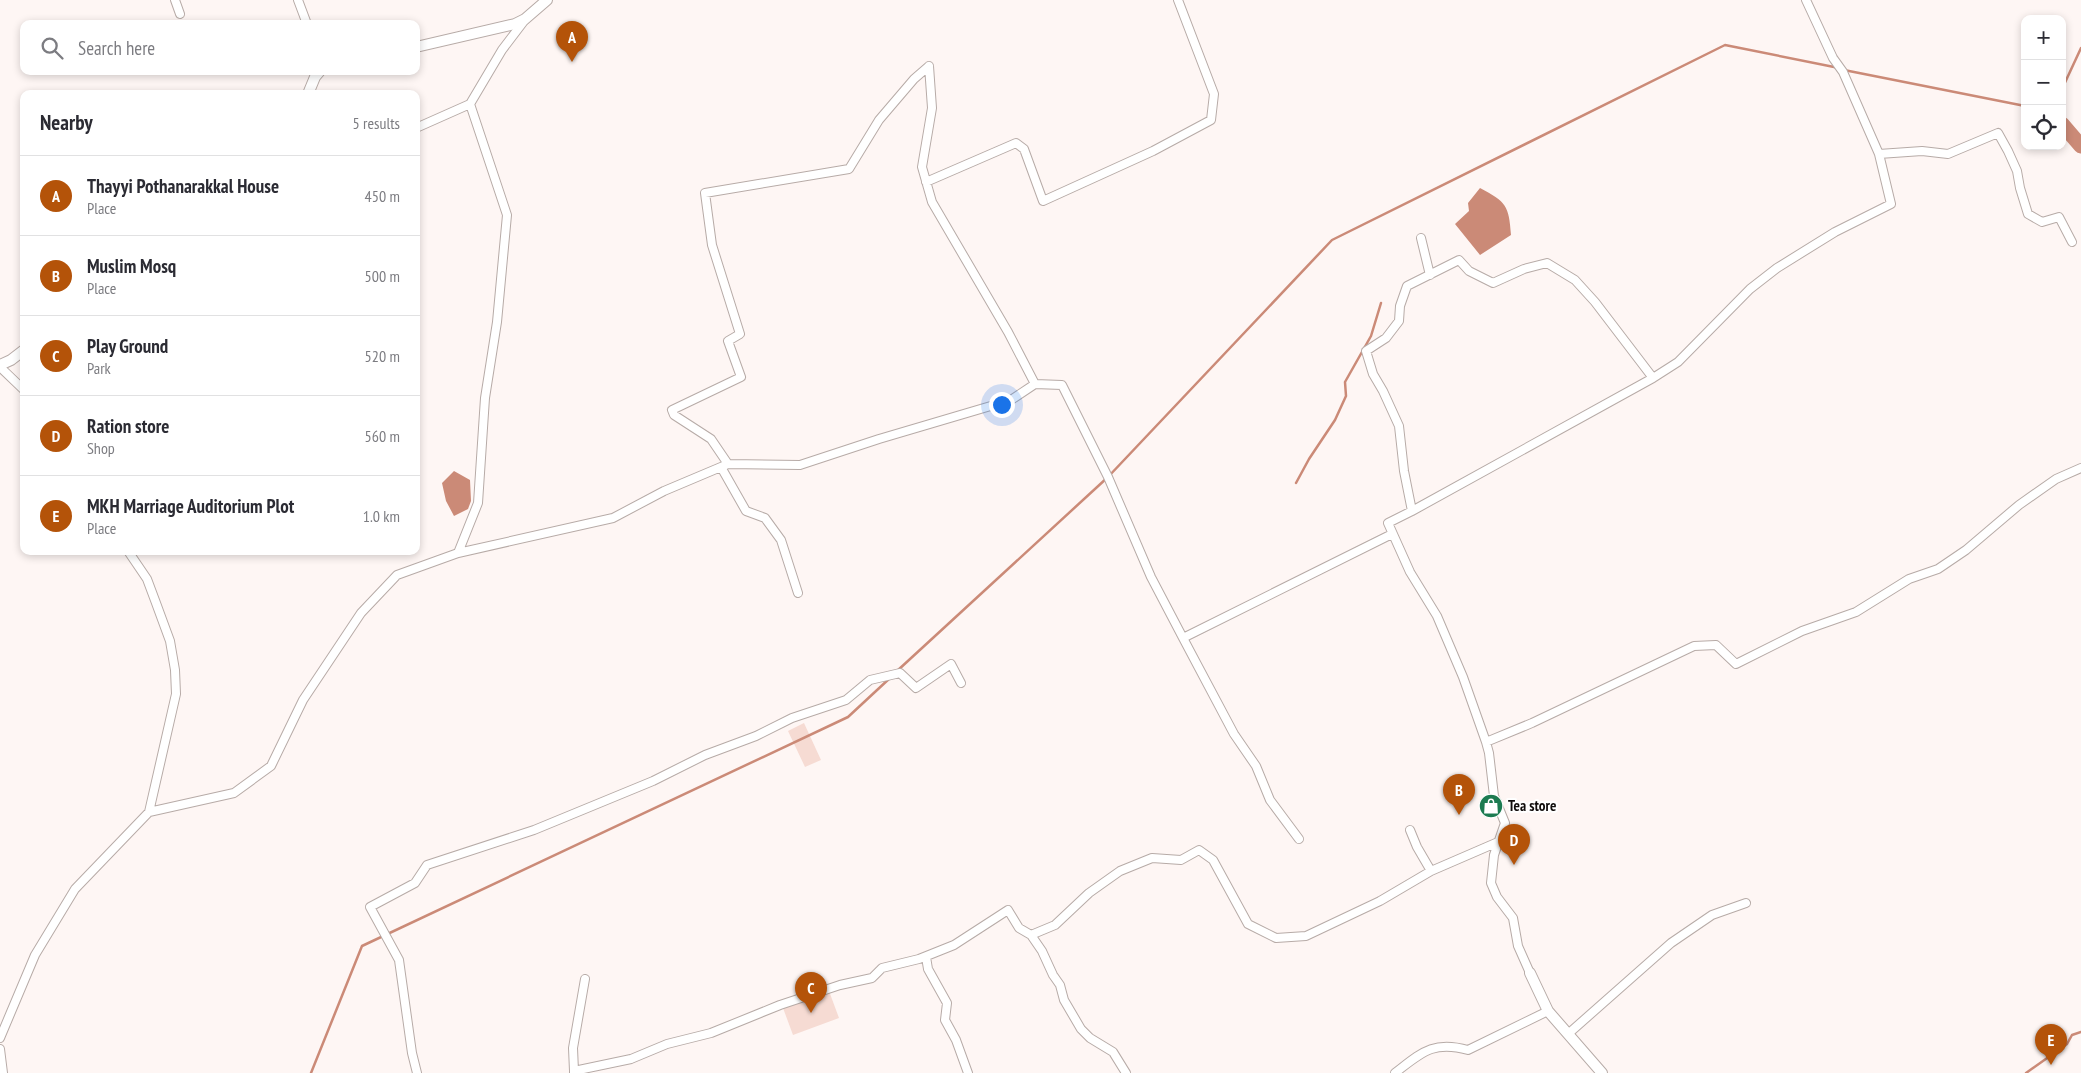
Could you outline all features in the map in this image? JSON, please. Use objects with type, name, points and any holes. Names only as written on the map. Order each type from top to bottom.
[{"type":"main road","points":[[420,47],[515,24],[525,19],[547,0]]},
{"type":"main road","points":[[310,90],[317,75]]},
{"type":"main road","points":[[0,366],[20,353]]},
{"type":"main road","points":[[1530,973],[1548,1011],[1602,1073]]},
{"type":"street","points":[[174,0],[180,14]]},
{"type":"street","points":[[298,0],[305,20]]},
{"type":"street","points":[[926,182],[1016,143],[1024,149],[1043,201],[1152,151],[1211,120],[1214,94],[1178,0]]},
{"type":"street","points":[[1530,973],[1518,946],[1513,918],[1498,897],[1491,883],[1494,855],[1505,823],[1494,796],[1486,742],[1463,677],[1437,616],[1410,572],[1388,523],[1653,378],[1678,362],[1750,289],[1776,268],[1835,232],[1891,204],[1879,154],[1843,72],[1833,58],[1806,0]]},
{"type":"street","points":[[420,126],[470,104],[502,50],[525,19]]},
{"type":"street","points":[[798,593],[781,540],[765,518],[746,511],[711,439],[674,415],[672,410],[741,377],[728,341],[740,334],[712,245],[706,193],[849,169],[878,120],[914,79],[929,66],[932,108],[922,167],[932,202],[1003,324],[1035,384]]},
{"type":"street","points":[[458,553],[478,503],[486,398],[497,322],[508,215],[470,104]]},
{"type":"street","points":[[1879,154],[1922,151],[1948,154],[1998,133],[2017,171],[2028,214],[2042,222],[2059,217],[2072,242]]},
{"type":"street","points":[[1422,238],[1430,275]]},
{"type":"street","points":[[1412,511],[1404,471],[1399,426],[1383,390],[1373,374],[1366,351],[1386,338],[1399,321],[1400,306],[1407,286],[1459,260],[1469,270],[1493,283],[1524,269],[1547,263],[1575,280],[1595,302],[1653,378]]},
{"type":"street","points":[[0,366],[20,386]]},
{"type":"street","points":[[149,812],[234,793],[271,766],[304,700],[361,613],[397,576],[458,553],[613,518],[664,492],[724,466],[800,465],[879,438],[1011,400],[1035,384],[1062,385],[1068,395],[1108,477],[1151,577],[1234,734],[1256,766],[1270,800],[1299,839]]},
{"type":"street","points":[[1486,742],[1532,723],[1694,646],[1716,645],[1736,664],[1802,631],[1856,612],[1909,579],[1938,569],[1966,550],[2019,505],[2056,479],[2081,468]]},
{"type":"street","points":[[1183,638],[1392,534]]},
{"type":"street","points":[[0,1038],[34,955],[75,890],[149,812],[176,694],[170,641],[147,579],[131,555]]},
{"type":"street","points":[[417,1073],[412,1054],[399,960],[370,907],[415,883],[427,865],[534,830],[653,781],[705,755],[756,736],[792,718],[846,700],[870,680],[900,674],[916,688],[951,664],[962,683]]},
{"type":"street","points":[[1410,830],[1417,848],[1431,871]]},
{"type":"street","points":[[1031,935],[1055,925],[1088,893],[1120,871],[1152,858],[1181,860],[1199,850],[1214,860],[1248,924],[1276,938],[1306,936],[1380,901],[1431,871],[1498,842]]},
{"type":"street","points":[[1568,1034],[1670,944],[1712,915],[1746,903]]},
{"type":"street","points":[[585,979],[573,1048],[574,1072],[631,1059],[666,1044],[711,1033],[780,1005],[840,985],[872,978],[882,968],[926,957],[954,945],[1008,910],[1019,928],[1031,935],[1042,951],[1053,975],[1060,985],[1064,1000],[1081,1029],[1090,1038],[1113,1052],[1126,1073]]},
{"type":"street","points":[[926,957],[928,969],[947,1003],[945,1020],[956,1040],[968,1073]]},
{"type":"street","points":[[1394,1073],[1426,1050],[1452,1046],[1468,1050],[1548,1011]]},
{"type":"street","points":[[0,1049],[4,1073]]},
{"type":"shaded area","points":[[1480,188],[1496,197],[1504,205],[1509,217],[1511,235],[1480,255],[1455,224],[1469,211],[1468,203]]},
{"type":"shaded area","points":[[454,471],[470,480],[471,501],[468,509],[454,516],[446,501],[442,483]]},
{"type":"shaded area","points":[[804,723],[821,760],[805,767],[788,731]]},
{"type":"shaded area","points":[[829,991],[839,1018],[793,1035],[783,1008]]},
{"type":"waterway","points":[[897,671],[1108,477],[1332,240],[1725,45],[1839,68]]},
{"type":"waterway","points":[[2066,80],[2081,48]]},
{"type":"waterway","points":[[1844,70],[2021,105]]},
{"type":"waterway","points":[[2066,129],[2081,146]]},
{"type":"waterway","points":[[1296,483],[1309,459],[1335,420],[1346,396],[1345,382],[1371,336],[1381,303]]},
{"type":"waterway","points":[[311,1073],[362,946],[848,717],[890,678]]},
{"type":"waterway","points":[[2026,1073],[2067,1044],[2072,1035],[2081,1032]]},
{"type":"place","name":"Thayyi Pothanarakkal House","points":[[572,62]]},
{"type":"place","name":"Tea store","points":[[1491,806]]},
{"type":"place","name":"Muslim Mosq","points":[[1459,815]]},
{"type":"place","name":"Ration store","points":[[1514,865]]},
{"type":"place","name":"Play Ground","points":[[811,1013]]},
{"type":"place","name":"MKH Marriage Auditorium Plot","points":[[2051,1065]]}]
